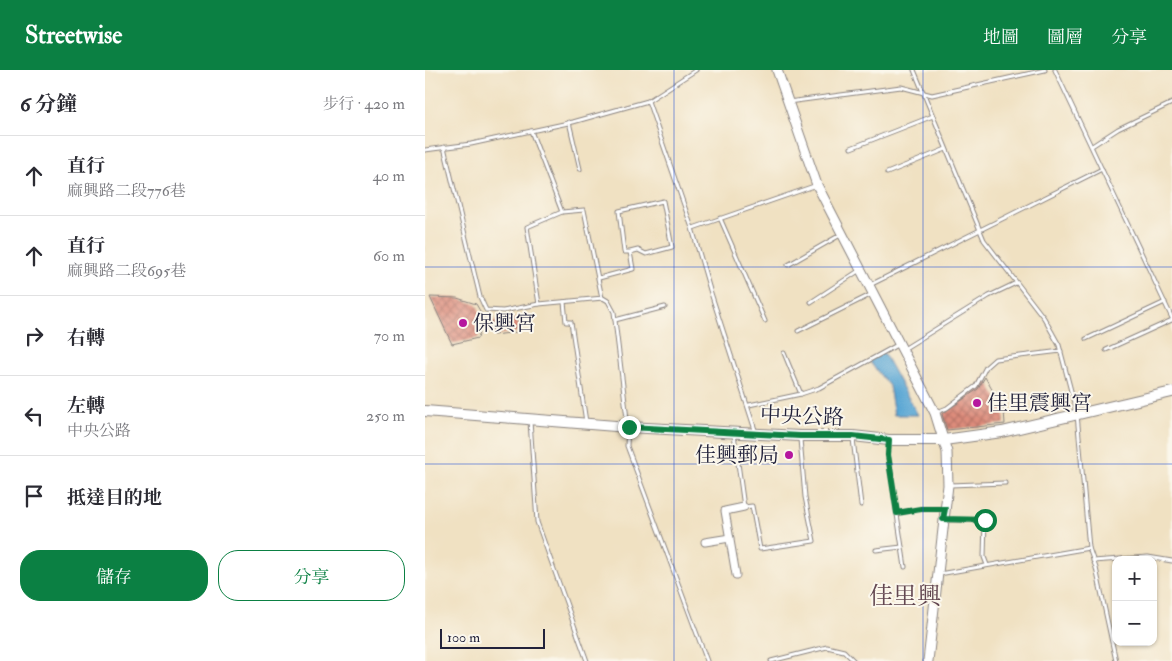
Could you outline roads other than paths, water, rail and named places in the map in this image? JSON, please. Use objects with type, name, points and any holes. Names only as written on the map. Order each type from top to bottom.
[{"type":"main road","name":"中央公路","points":[[425,411],[586,422],[629,427],[800,436],[853,436],[889,440],[944,440],[1002,432],[1172,392]]},
{"type":"street","points":[[777,70],[817,185],[899,347],[935,413],[944,440],[948,485],[928,661]]},
{"type":"street","points":[[736,576],[725,511],[744,507]]},
{"type":"street","points":[[705,542],[730,538]]},
{"type":"lane","points":[[425,150],[531,131],[648,101],[696,70]]},
{"type":"lane","points":[[914,70],[979,230],[1015,283],[1044,318],[1061,351],[1077,414],[1089,548],[1115,661]]},
{"type":"lane","points":[[788,102],[881,88],[901,87],[923,91],[932,95],[1045,70]]},
{"type":"lane","points":[[1055,70],[1172,319],[1106,350]]},
{"type":"lane","points":[[648,101],[692,228],[710,290],[757,433]]},
{"type":"lane","points":[[1092,146],[1118,129],[1172,103]]},
{"type":"lane","points":[[851,148],[933,116]]},
{"type":"lane","points":[[569,122],[580,169]]},
{"type":"lane","points":[[531,131],[562,212]]},
{"type":"lane","points":[[444,147],[480,297],[486,310],[503,311],[539,304],[602,298],[608,301],[614,312],[629,427],[627,446],[707,661]]},
{"type":"lane","points":[[887,173],[946,149]]},
{"type":"lane","points":[[799,332],[979,230],[1102,169]]},
{"type":"lane","points":[[692,228],[817,185]]},
{"type":"lane","points":[[663,200],[672,247],[646,254],[638,250],[630,252],[624,252],[619,211],[663,200]]},
{"type":"lane","points":[[539,304],[527,227],[562,212],[585,210],[602,298]]},
{"type":"lane","points":[[720,218],[765,320]]},
{"type":"lane","points":[[788,265],[842,233]]},
{"type":"lane","points":[[599,278],[633,269],[630,252]]},
{"type":"lane","points":[[811,302],[861,270]]},
{"type":"lane","points":[[749,405],[801,394],[836,379],[899,347],[1015,283]]},
{"type":"lane","points":[[564,302],[566,322],[571,322],[586,422]]},
{"type":"lane","points":[[1086,340],[1165,302]]},
{"type":"lane","points":[[615,320],[665,307]]},
{"type":"lane","points":[[935,413],[947,408],[976,386],[995,359],[1061,351]]},
{"type":"lane","points":[[784,354],[801,394]]},
{"type":"lane","points":[[530,418],[537,522],[587,661]]},
{"type":"lane","points":[[733,432],[744,507],[752,506],[760,549],[814,541],[805,497],[800,436]]},
{"type":"lane","points":[[853,436],[861,505]]},
{"type":"lane","points":[[889,440],[888,455],[905,567]]},
{"type":"lane","points":[[948,485],[1005,483]]},
{"type":"lane","points":[[897,513],[921,509],[945,509]]},
{"type":"lane","points":[[943,519],[985,520],[984,557],[987,565]]},
{"type":"lane","points":[[876,550],[902,547]]},
{"type":"lane","points":[[937,574],[1089,548]]},
{"type":"lane","points":[[1093,562],[1148,557],[1172,560]]},
{"type":"lane","points":[[771,661],[827,647],[844,651],[854,661]]},
{"type":"water","points":[[883,352],[918,415],[894,415],[889,386],[869,361]]},
{"type":"place","name":"保興宮","points":[[463,323]]},
{"type":"place","name":"佳里震興宮","points":[[977,403]]},
{"type":"place","name":"佳興郵局","points":[[789,455]]},
{"type":"district","name":"佳里興","points":[[905,596]]}]
